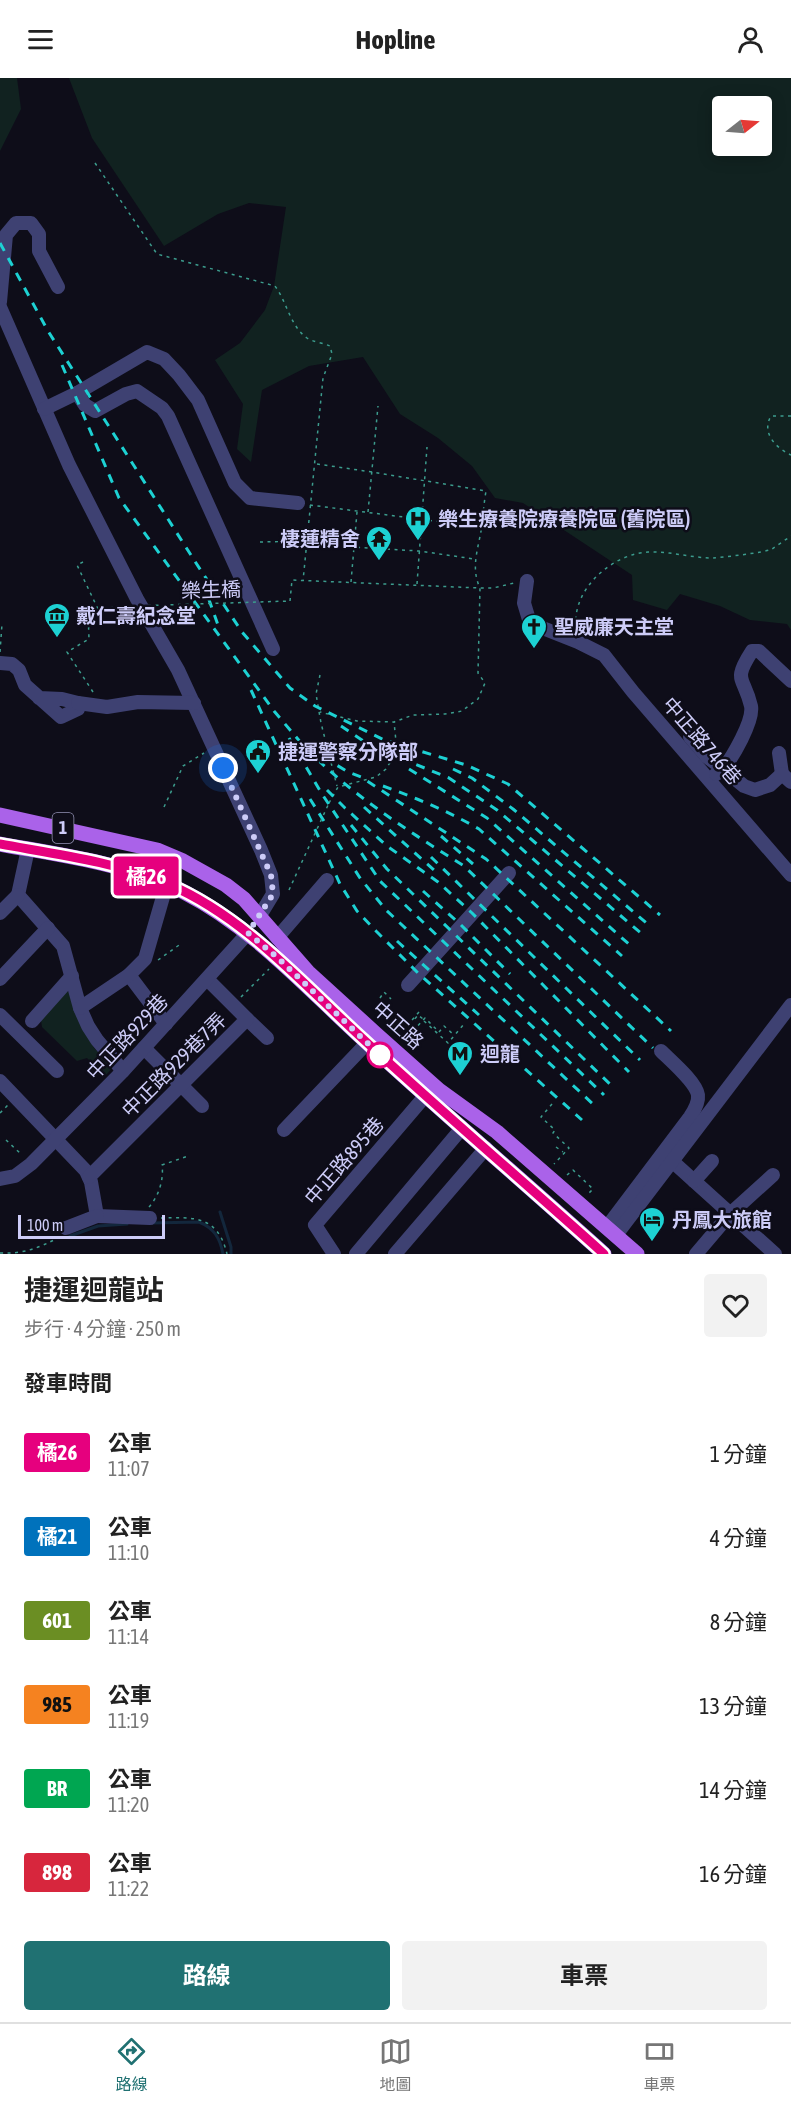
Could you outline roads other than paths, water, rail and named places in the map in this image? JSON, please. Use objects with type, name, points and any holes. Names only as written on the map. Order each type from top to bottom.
[{"type":"main road","name":"中正路","points":[[0,815],[127,842],[174,857],[226,885],[244,899],[308,972],[430,1082],[497,1132],[637,1254]]},
{"type":"main road","name":"1","points":[[0,844],[28,849]]},
{"type":"main road","name":"中正路","points":[[28,849],[119,868],[167,883],[200,901],[248,933],[278,958],[367,1043],[604,1254]]},
{"type":"main road","points":[[248,933],[260,917]]},
{"type":"lane","points":[[0,302],[6,235],[16,223],[31,223],[39,234],[39,251],[58,287]]},
{"type":"lane","points":[[0,307],[74,475],[137,599],[178,670],[271,875],[273,894],[260,917]]},
{"type":"lane","points":[[44,410],[147,352],[164,359],[198,400],[235,483],[250,498],[304,504]]},
{"type":"lane","points":[[77,393],[94,411],[126,394],[137,391],[162,408],[168,416],[273,649]]},
{"type":"lane","name":"中正路746巷","points":[[527,580],[524,603],[530,623],[604,655],[633,692],[791,875]]},
{"type":"lane","points":[[710,779],[723,769],[745,731],[752,708],[740,678],[742,667],[752,651],[759,651],[791,681]]},
{"type":"lane","points":[[0,663],[12,664],[19,670],[26,685],[39,698],[62,699],[107,707],[138,702],[194,703]]},
{"type":"lane","points":[[690,737],[707,757],[744,786],[755,790],[787,778],[779,753]]},
{"type":"lane","points":[[0,913],[18,896],[28,849]]},
{"type":"lane","points":[[408,985],[510,873]]},
{"type":"lane","points":[[277,938],[327,880]]},
{"type":"lane","points":[[80,1008],[129,975],[145,959],[167,883]]},
{"type":"lane","points":[[18,896],[63,946],[80,1008],[97,1040],[123,1071]]},
{"type":"lane","points":[[0,979],[48,928]]},
{"type":"lane","name":"中正路929巷","points":[[0,1179],[15,1176],[31,1164],[123,1071],[208,980],[248,933]]},
{"type":"lane","points":[[129,975],[166,1024]]},
{"type":"lane","points":[[32,1021],[72,976]]},
{"type":"lane","name":"中正路929巷7弄","points":[[89,1177],[247,1019],[208,980]]},
{"type":"lane","points":[[611,1231],[672,1161],[791,1005]]},
{"type":"lane","points":[[0,1016],[57,1071]]},
{"type":"lane","points":[[247,1019],[267,1038]]},
{"type":"lane","points":[[284,1130],[367,1043]]},
{"type":"lane","points":[[144,1048],[202,1106]]},
{"type":"lane","points":[[611,1231],[628,1202],[696,1106],[698,1095],[693,1084],[661,1051]]},
{"type":"lane","points":[[0,1081],[86,1171],[97,1216]]},
{"type":"lane","name":"中正路895巷","points":[[334,1254],[315,1225],[426,1095]]},
{"type":"lane","points":[[356,1254],[462,1128]]},
{"type":"lane","points":[[395,1254],[486,1148]]},
{"type":"lane","points":[[672,1161],[774,1254]]},
{"type":"lane","points":[[694,1181],[712,1161]]},
{"type":"lane","points":[[696,1254],[730,1214],[773,1175]]},
{"type":"lane","points":[[66,1228],[97,1216],[144,1219]]},
{"type":"waterway","points":[[220,1212],[231,1254]]},
{"type":"waterway","points":[[151,1223],[199,1222],[216,1234],[223,1254]]},
{"type":"waterway","points":[[70,1236],[98,1226],[127,1224]]},
{"type":"railway","points":[[0,243],[48,331],[196,563],[242,632],[290,688],[315,706],[384,740],[466,765],[508,784],[660,915]]},
{"type":"railway","points":[[62,365],[119,498],[274,711],[302,744],[348,772],[361,777],[486,859],[671,1031]]},
{"type":"railway","points":[[203,583],[218,625]]},
{"type":"railway","points":[[251,690],[340,884],[357,911],[418,973],[582,1120]]},
{"type":"railway","points":[[341,726],[371,746],[449,778],[497,810],[642,934]]},
{"type":"railway","points":[[289,738],[322,794],[380,881],[604,1095]]},
{"type":"railway","points":[[318,760],[370,803],[464,866],[653,1048]]},
{"type":"railway","points":[[409,769],[487,818],[631,946]]},
{"type":"railway","points":[[453,769],[472,778],[513,809],[650,926]]},
{"type":"railway","points":[[383,786],[432,805],[479,829],[622,956]]},
{"type":"railway","points":[[327,790],[387,846],[438,882],[472,913],[629,1072]]},
{"type":"railway","points":[[310,799],[360,878],[386,910],[595,1106]]},
{"type":"railway","points":[[364,807],[435,871]]},
{"type":"railway","points":[[351,825],[387,869],[613,1087]]},
{"type":"railway","points":[[441,836],[473,864]]},
{"type":"railway","points":[[431,857],[640,1060]]},
{"type":"railway","points":[[423,891],[510,974]]},
{"type":"railway","points":[[397,941],[479,1015]]},
{"type":"place","name":"樂生療養院療養院區 (舊院區)","points":[[418,542]]},
{"type":"place","name":"棲蓮精舍","points":[[379,562]]},
{"type":"place","name":"戴仁壽紀念堂","points":[[57,639]]},
{"type":"place","name":"聖威廉天主堂","points":[[534,650]]},
{"type":"place","name":"捷運警察分隊部","points":[[258,775]]},
{"type":"place","name":"迴龍","points":[[460,1077]]},
{"type":"place","name":"丹鳳大旅館","points":[[652,1243]]}]
